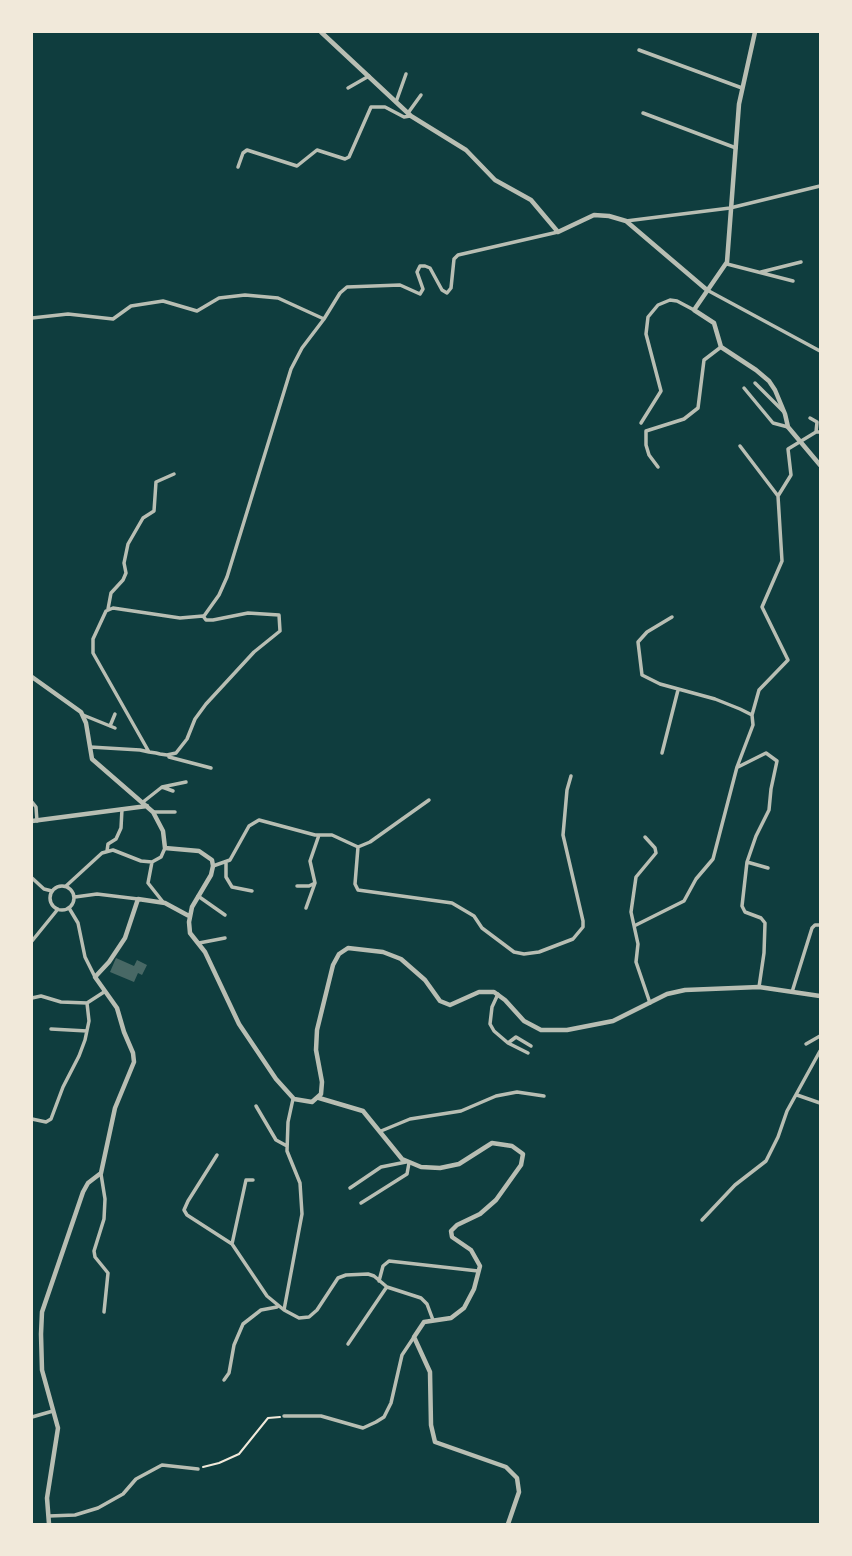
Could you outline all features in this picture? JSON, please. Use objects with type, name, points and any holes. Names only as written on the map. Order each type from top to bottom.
[{"type":"street","points":[[321,32],[410,114],[466,150],[495,180],[531,200],[558,232]]},
{"type":"street","points":[[694,310],[727,264],[742,88],[755,32]]},
{"type":"street","points":[[639,50],[742,88]]},
{"type":"street","points":[[396,102],[406,74]]},
{"type":"street","points":[[348,88],[369,76]]},
{"type":"street","points":[[238,167],[243,153],[247,150],[297,166],[317,150],[345,159],[349,157],[371,107],[385,107],[404,117],[410,114],[421,95]]},
{"type":"street","points":[[643,113],[736,148]]},
{"type":"street","points":[[108,609],[180,618],[203,616],[219,595],[227,577],[291,369],[302,348],[347,286],[400,285],[420,294],[423,289],[417,272],[418,268],[425,266],[430,268],[442,290],[447,293],[451,288],[456,256],[558,232],[594,215],[626,221],[730,208],[821,187]]},
{"type":"street","points":[[626,221],[707,290],[821,351]]},
{"type":"street","points":[[760,272],[801,262]]},
{"type":"street","points":[[727,264],[793,281]]},
{"type":"street","points":[[32,318],[64,314],[113,319],[131,306],[163,301],[195,312],[203,310],[219,298],[245,295],[278,298],[324,319]]},
{"type":"street","points":[[641,423],[661,391],[647,343],[648,317],[658,305],[670,300],[677,301],[714,323],[721,347],[769,381],[788,426],[821,465]]},
{"type":"street","points":[[658,467],[649,455],[646,431],[684,419],[698,408],[704,360],[721,347]]},
{"type":"street","points":[[755,383],[785,414]]},
{"type":"street","points":[[744,388],[773,423],[788,426]]},
{"type":"street","points":[[778,496],[791,475],[788,449],[818,432],[817,422],[810,418]]},
{"type":"street","points":[[634,926],[680,904],[700,873],[713,859],[737,767],[753,725],[752,715],[759,690],[788,660],[762,607],[782,561],[778,496],[740,446]]},
{"type":"street","points":[[149,752],[93,653],[92,644],[100,619],[108,609],[111,593],[126,573],[124,562],[128,544],[143,518],[154,511],[156,482],[174,474]]},
{"type":"street","points":[[163,755],[171,755],[178,750],[206,704],[249,657],[280,631],[278,614],[248,613],[214,621],[203,616]]},
{"type":"street","points":[[672,617],[641,638],[637,644],[643,677],[678,690],[721,701],[752,715]]},
{"type":"street","points":[[32,677],[83,715],[113,727],[115,714]]},
{"type":"street","points":[[662,753],[678,690]]},
{"type":"street","points":[[66,886],[107,851],[113,850],[141,861],[152,862],[161,857],[165,848],[162,827],[153,812],[94,761],[83,715]]},
{"type":"street","points":[[90,747],[149,752],[211,768]]},
{"type":"street","points":[[737,767],[765,753],[777,761],[769,810],[756,835],[747,862],[742,908],[765,923],[759,987]]},
{"type":"street","points":[[358,847],[355,884],[358,890],[452,903],[474,916],[482,928],[518,953],[546,950],[573,939],[583,925],[563,835],[570,776]]},
{"type":"street","points":[[32,802],[36,807],[34,821],[146,804],[162,788],[186,782]]},
{"type":"street","points":[[162,788],[173,791]]},
{"type":"street","points":[[213,866],[232,858],[250,825],[257,821],[264,820],[319,835],[332,835],[358,847],[402,821],[429,800]]},
{"type":"street","points":[[107,851],[108,844],[116,839],[121,828],[122,809]]},
{"type":"street","points":[[153,812],[176,812]]},
{"type":"street","points":[[306,908],[315,883],[310,861],[319,835]]},
{"type":"street","points":[[645,837],[656,848],[656,853],[639,872],[630,903],[638,944],[636,962],[650,1003]]},
{"type":"street","points":[[165,848],[203,852],[210,857],[213,866],[189,916],[189,931],[205,952],[236,1019],[276,1079],[293,1099],[311,1102],[319,1098],[361,1109],[407,1163],[407,1174],[361,1203]]},
{"type":"street","points":[[152,862],[148,883],[163,902]]},
{"type":"street","points":[[226,862],[229,884],[237,890],[252,891]]},
{"type":"street","points":[[747,862],[768,868]]},
{"type":"street","points":[[32,878],[44,889],[52,891]]},
{"type":"street","points":[[297,886],[315,883]]},
{"type":"street","points":[[58,909],[50,901],[52,891],[58,886],[66,886],[73,891],[75,897],[69,908]]},
{"type":"street","points":[[75,897],[97,894],[163,902],[189,916]]},
{"type":"street","points":[[198,897],[225,915]]},
{"type":"street","points":[[95,977],[109,962],[125,937],[138,899]]},
{"type":"street","points":[[32,941],[58,909],[69,908]]},
{"type":"street","points":[[69,908],[78,922],[85,957],[104,992],[117,1008],[122,1029],[134,1053],[134,1062],[115,1108],[101,1173],[105,1199],[104,1219],[94,1251],[95,1257],[108,1273],[104,1312]]},
{"type":"street","points":[[792,992],[812,928],[821,925]]},
{"type":"street","points":[[197,943],[225,938]]},
{"type":"street","points":[[319,1098],[322,1085],[316,1050],[317,1030],[332,965],[339,954],[357,947],[391,954],[401,959],[425,980],[440,1001],[450,1005],[479,992],[489,991],[498,994],[533,1027],[550,1031],[613,1021],[674,992],[685,990],[759,987],[821,996]]},
{"type":"street","points":[[32,998],[41,996],[61,1002],[87,1003],[104,992]]},
{"type":"street","points":[[498,994],[492,1007],[490,1024],[508,1043],[528,1053]]},
{"type":"street","points":[[32,1119],[46,1122],[51,1119],[88,1031],[87,1003]]},
{"type":"street","points":[[51,1029],[88,1031]]},
{"type":"street","points":[[806,1044],[821,1036]]},
{"type":"street","points":[[508,1043],[516,1037],[531,1046]]},
{"type":"street","points":[[702,1220],[735,1185],[766,1161],[787,1111],[820,1053]]},
{"type":"street","points":[[381,1130],[410,1119],[461,1111],[496,1096],[517,1092],[544,1096]]},
{"type":"street","points":[[797,1095],[821,1103]]},
{"type":"street","points":[[281,1308],[302,1214],[300,1183],[288,1156],[287,1146],[293,1099]]},
{"type":"street","points":[[256,1107],[276,1140],[287,1146]]},
{"type":"street","points":[[284,1416],[321,1416],[363,1428],[384,1417],[391,1403],[402,1355],[421,1324],[446,1320],[461,1313],[480,1271],[475,1255],[452,1237],[452,1231],[457,1225],[480,1214],[500,1195],[522,1163],[522,1152],[505,1144],[492,1143],[464,1162],[449,1167],[428,1169],[407,1163],[381,1167],[350,1188]]},
{"type":"street","points":[[217,1155],[184,1210],[232,1244],[267,1296],[281,1308],[296,1317],[309,1317],[320,1305],[332,1284],[346,1275],[370,1274],[387,1287],[421,1298],[427,1304],[433,1320]]},
{"type":"street","points":[[49,1524],[47,1498],[58,1437],[57,1420],[42,1370],[42,1312],[83,1192],[88,1183],[101,1173]]},
{"type":"street","points":[[232,1244],[246,1180],[253,1180]]},
{"type":"street","points":[[379,1281],[384,1263],[389,1261],[480,1271]]},
{"type":"street","points":[[348,1344],[387,1287]]},
{"type":"street","points":[[224,1380],[229,1373],[234,1345],[243,1324],[261,1310],[281,1308]]},
{"type":"street","points":[[414,1337],[430,1372],[431,1425],[435,1442],[506,1468],[517,1478],[519,1492],[508,1524]]},
{"type":"street","points":[[32,1417],[53,1410]]},
{"type":"street","points":[[49,1516],[75,1515],[98,1508],[123,1494],[136,1479],[162,1465],[198,1469]]},
{"type":"path","points":[[198,1469],[239,1454],[268,1418],[284,1416]]},
{"type":"building","points":[[116,958],[134,966],[137,960],[147,965],[142,975],[138,973],[134,982],[110,972]]}]
